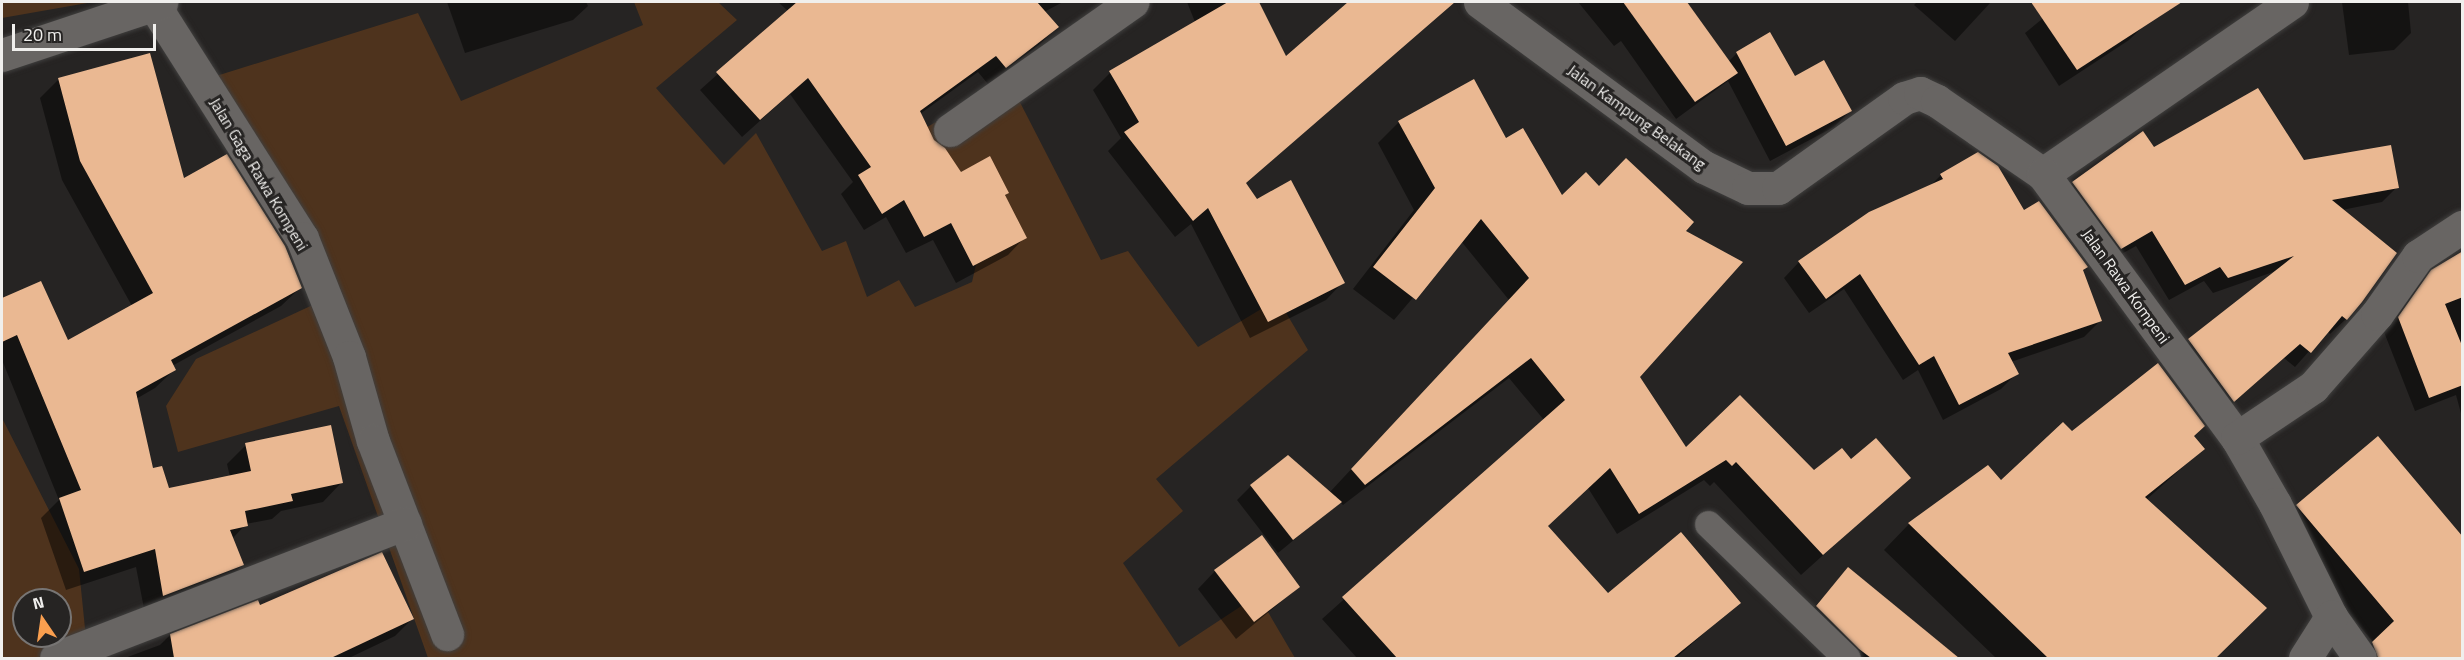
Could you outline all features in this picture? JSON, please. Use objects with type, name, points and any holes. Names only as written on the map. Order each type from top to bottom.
[{"type":"street","points":[[950,130],[1132,2]]},
{"type":"street","name":"Jalan Kampung Belakang","points":[[1480,2],[1704,167],[1748,188],[1778,188],[1904,98],[1920,93],[1937,101],[2043,174]]},
{"type":"street","points":[[2043,174],[2292,2]]},
{"type":"street","points":[[2,55],[157,3]]},
{"type":"street","name":"Jalan Gaga Rawa Kompeni","points":[[157,3],[302,238],[349,357],[373,441],[447,634]]},
{"type":"street","name":"Jalan Rawa Kompeni","points":[[2043,174],[2237,438],[2275,504],[2331,617],[2360,658]]},
{"type":"street","points":[[2237,438],[2313,387],[2377,314],[2418,256],[2463,227]]},
{"type":"street","points":[[56,658],[405,523]]},
{"type":"street","points":[[2305,658],[2331,617]]},
{"type":"lane","points":[[1708,524],[1847,658]]},
{"type":"shaded area","points":[[2,2],[93,2],[2,18]]},
{"type":"shaded area","points":[[634,2],[718,2],[737,20],[656,88],[724,165],[756,133],[822,251],[846,241],[867,297],[899,280],[915,307],[972,282],[980,247],[919,132],[1008,79],[1101,260],[1128,251],[1198,347],[1278,299],[1308,350],[1156,479],[1183,511],[1123,563],[1179,647],[1258,595],[1295,658],[428,658],[339,406],[178,452],[166,406],[196,359],[317,303],[213,77],[418,13],[461,101],[643,25]]},
{"type":"shaded area","points":[[2,418],[79,569],[88,658],[2,658]]},
{"type":"building","points":[[797,2],[1037,2],[1059,27],[1006,68],[996,56],[920,111],[934,140],[945,148],[961,172],[990,156],[1009,193],[1005,195],[1027,238],[973,266],[951,223],[924,237],[904,200],[882,214],[858,175],[871,167],[808,78],[760,120],[716,72]]},
{"type":"building","points":[[1228,2],[1259,2],[1286,56],[1348,2],[1455,2],[1246,183],[1257,199],[1291,180],[1345,283],[1268,322],[1208,208],[1193,221],[1124,132],[1139,122],[1109,71]]},
{"type":"building","points":[[1623,2],[1687,2],[1738,73],[1695,102]]},
{"type":"building","points":[[2031,2],[2182,2],[2077,70]]},
{"type":"building","points":[[1770,32],[1795,76],[1824,60],[1852,111],[1786,146],[1736,52]]},
{"type":"building","points":[[150,53],[184,178],[227,154],[285,246],[302,288],[171,360],[176,370],[136,392],[153,468],[162,466],[169,488],[251,471],[245,443],[331,425],[343,483],[291,494],[293,501],[245,511],[248,526],[230,530],[244,565],[163,596],[155,549],[84,572],[59,498],[81,490],[17,335],[2,342],[2,298],[41,281],[68,340],[153,293],[80,161],[58,78]]},
{"type":"building","points":[[1474,79],[1506,138],[1523,128],[1562,195],[1586,172],[1599,186],[1626,158],[1694,222],[1686,231],[1743,262],[1640,377],[1686,447],[1740,395],[1814,470],[1842,448],[1851,459],[1876,438],[1911,478],[1823,555],[1736,462],[1732,466],[1726,460],[1639,514],[1610,468],[1548,526],[1608,593],[1681,532],[1741,603],[1673,658],[1397,658],[1342,597],[1565,400],[1531,358],[1365,485],[1351,469],[1529,278],[1481,219],[1416,300],[1373,267],[1435,188],[1398,121]]},
{"type":"building","points":[[2258,88],[2304,160],[2391,145],[2399,188],[2332,200],[2397,253],[2347,320],[2342,316],[2311,353],[2300,344],[2234,402],[2188,339],[2294,256],[2228,278],[2220,267],[2185,285],[2152,231],[2121,249],[2072,182],[2143,131],[2154,147]]},
{"type":"building","points":[[1978,152],[1998,166],[2024,210],[2039,201],[2088,267],[2083,270],[2102,321],[2008,353],[2019,374],[1959,405],[1934,356],[1919,365],[1860,274],[1826,299],[1798,261],[1869,212],[1943,179],[1940,174]]},
{"type":"building","points":[[2463,251],[2463,297],[2445,304],[2463,348],[2463,385],[2429,398],[2398,317],[2431,270]]},
{"type":"building","points":[[2158,363],[2205,426],[2194,436],[2205,449],[2145,497],[2267,608],[2216,658],[2048,658],[1908,523],[1988,465],[2001,480],[2063,422],[2072,431]]},
{"type":"building","points":[[2378,436],[2463,537],[2463,658],[2378,658],[2372,642],[2394,621],[2296,505]]},
{"type":"building","points":[[1288,455],[1342,502],[1293,540],[1250,485]]},
{"type":"building","points":[[1262,535],[1300,587],[1254,622],[1214,570]]},
{"type":"building","points":[[382,552],[414,619],[331,658],[174,658],[170,634],[258,600],[260,605]]},
{"type":"building","points":[[1848,567],[1959,658],[1871,658],[1859,649],[1816,606]]}]
